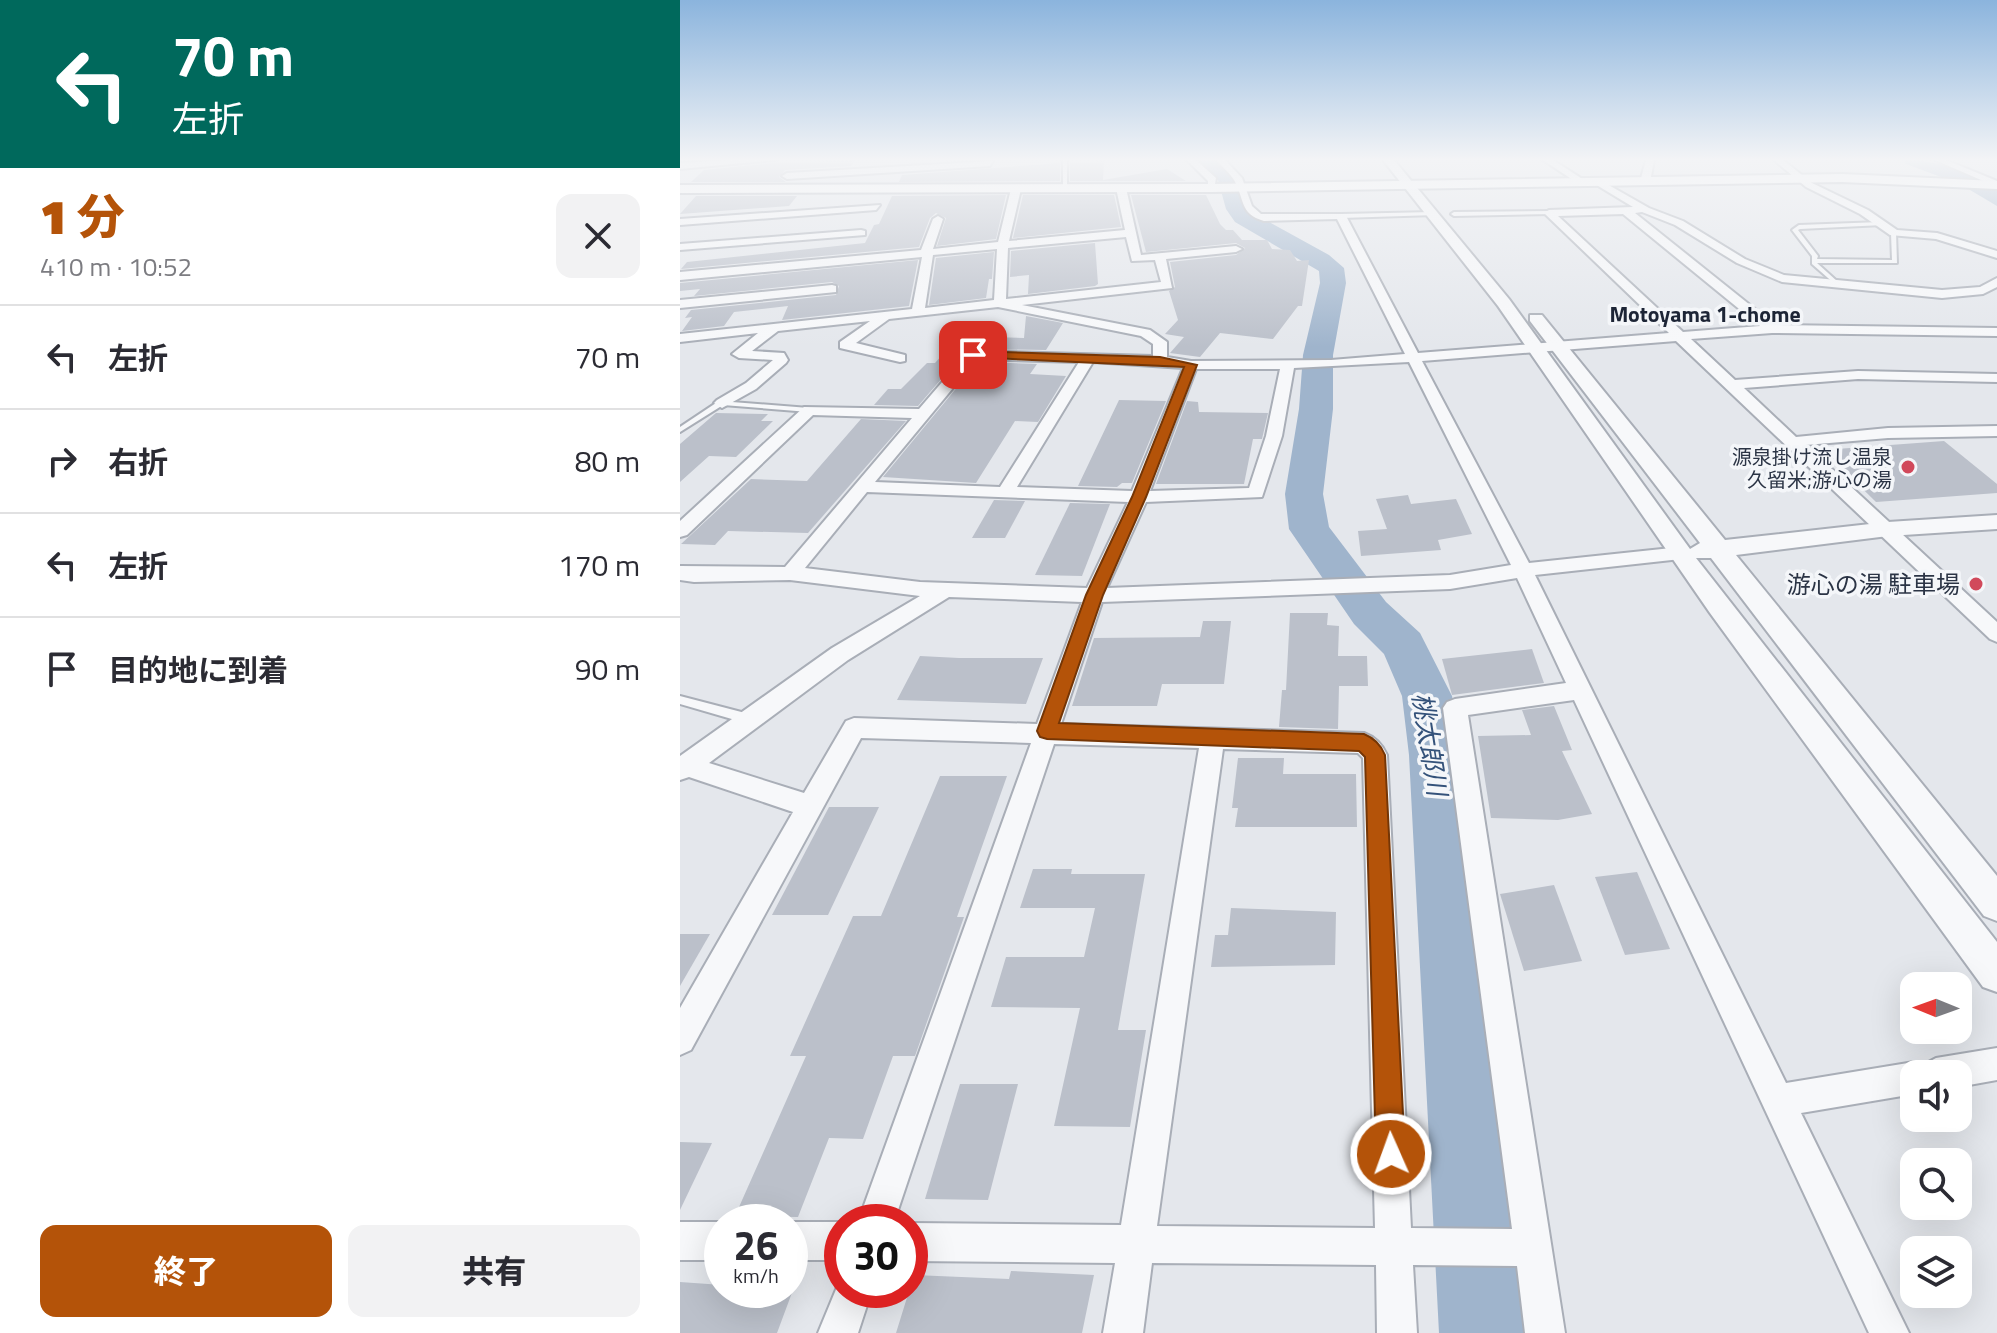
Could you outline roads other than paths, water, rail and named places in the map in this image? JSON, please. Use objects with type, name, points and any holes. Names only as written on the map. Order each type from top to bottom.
[{"type":"street","points":[[680,263],[708,222]]},
{"type":"street","points":[[722,403],[751,386],[781,360],[779,356],[739,354],[774,328],[825,306],[867,222]]},
{"type":"street","points":[[918,313],[927,254],[937,222]]},
{"type":"street","points":[[1000,304],[1003,246],[1008,222]]},
{"type":"street","points":[[1129,222],[1136,259],[1236,249]]},
{"type":"street","points":[[1344,222],[1523,570],[1889,1333]]},
{"type":"street","points":[[1450,222],[1546,346],[1717,549],[1997,904]]},
{"type":"street","points":[[1559,222],[1728,385],[1888,529],[1997,634]]},
{"type":"street","points":[[1640,222],[1772,329]]},
{"type":"street","points":[[1677,222],[1759,270],[1782,278],[1912,291],[1973,292],[1997,282]]},
{"type":"street","points":[[1878,222],[1894,233],[1937,236],[1997,255]]},
{"type":"street","points":[[680,247],[861,233]]},
{"type":"street","points":[[680,276],[1131,233]]},
{"type":"street","points":[[680,338],[748,314],[825,306],[883,317],[1168,285],[1160,256]]},
{"type":"street","points":[[748,314],[775,267]]},
{"type":"street","points":[[703,274],[680,304],[748,314],[774,328]]},
{"type":"street","points":[[1912,291],[1933,321]]},
{"type":"street","points":[[1000,304],[1145,333],[1160,342],[1160,360]]},
{"type":"street","points":[[883,317],[882,321],[845,345],[900,358]]},
{"type":"street","points":[[790,573],[973,355],[1160,360],[1191,365],[1331,364],[1675,334],[1933,321],[1997,332]]},
{"type":"street","points":[[1546,346],[1681,553],[1997,973]]},
{"type":"street","points":[[1005,492],[1087,360]]},
{"type":"street","points":[[863,487],[1139,497],[1256,493],[1274,436],[1288,363]]},
{"type":"street","points":[[882,1204],[1094,595],[1139,497],[1191,365]]},
{"type":"street","points":[[1728,385],[1858,375],[1997,378]]},
{"type":"street","points":[[680,531],[809,410],[922,414]]},
{"type":"street","points":[[1791,442],[1888,433],[1997,431]]},
{"type":"street","points":[[680,573],[790,573],[945,590],[1094,595],[1450,582],[1523,570],[1888,529],[1997,522]]},
{"type":"street","points":[[683,768],[840,654],[945,590]]},
{"type":"street","points":[[1545,1333],[1455,708],[1580,690]]},
{"type":"street","points":[[680,1039],[854,728],[1047,731],[1364,743],[1375,755],[1397,1333]]},
{"type":"street","points":[[1123,1333],[1212,739]]},
{"type":"street","points":[[683,768],[810,806]]},
{"type":"street","points":[[1972,1068],[1997,1064]]},
{"type":"street","points":[[1776,1101],[1900,1080]]},
{"type":"street","points":[[680,1241],[704,1241]]},
{"type":"street","points":[[928,1242],[1534,1248]]},
{"type":"street","points":[[838,1333],[847,1308]]},
{"type":"lane","points":[[1836,283],[1814,261],[1815,256],[1795,230],[1799,227],[1881,224]]},
{"type":"lane","points":[[1814,261],[1895,262],[1894,233]]},
{"type":"lane","points":[[680,430],[722,403],[809,410]]},
{"type":"lane","points":[[680,700],[750,720]]},
{"type":"waterway","name":"桃太郎川","points":[[1250,222],[1331,268],[1333,283],[1318,355],[1316,409],[1304,494],[1309,529],[1370,613],[1403,645],[1427,696],[1436,755],[1482,1333]]},
{"type":"place","name":"源泉掛け流し温泉 久留米;游心の湯","points":[[1908,467]]},
{"type":"place","name":"游心の湯 駐車場","points":[[1976,584]]},
{"type":"district","name":"Motoyama 1-chome","points":[[1705,314]]}]
